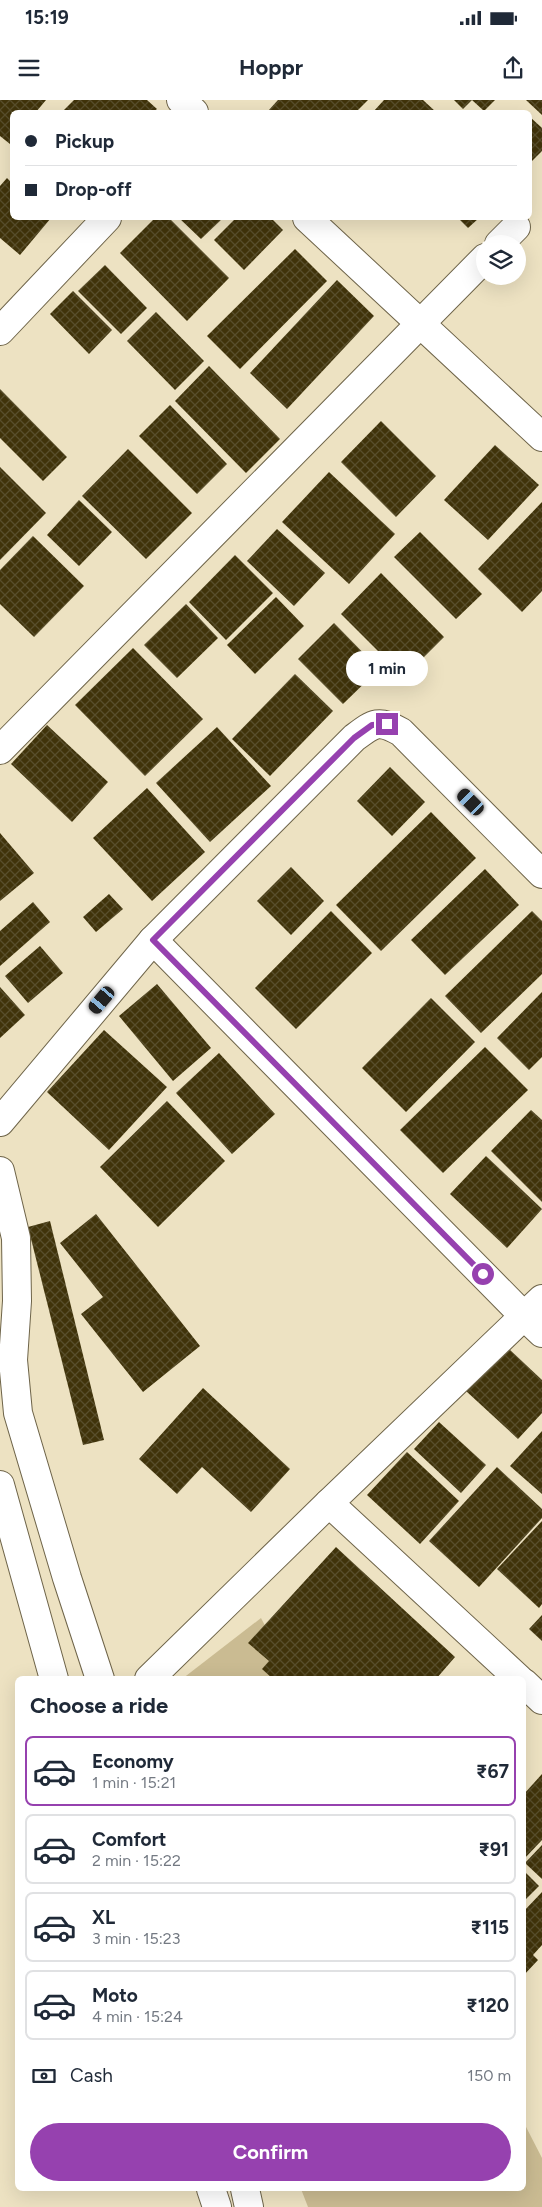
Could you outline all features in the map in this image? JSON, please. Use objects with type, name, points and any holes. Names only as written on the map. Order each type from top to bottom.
[{"type":"street","points":[[181,100],[192,110]]},
{"type":"street","points":[[0,331],[105,220]]},
{"type":"street","points":[[309,220],[542,437]]},
{"type":"street","points":[[0,750],[476,267]]},
{"type":"street","points":[[0,1122],[153,940],[354,738],[372,725],[387,724],[401,732],[542,873]]},
{"type":"street","points":[[152,1676],[329,1503],[536,1316],[153,940]]},
{"type":"street","points":[[0,1171],[16,1238],[17,1301],[12,1360],[18,1413],[67,1578],[99,1676]]},
{"type":"street","points":[[0,1485],[53,1676]]},
{"type":"street","points":[[329,1503],[516,1676]]},
{"type":"street","points":[[526,1685],[542,1700]]},
{"type":"street","points":[[212,2191],[217,2207]]},
{"type":"street","points":[[245,2191],[249,2207]]},
{"type":"shaded area","points":[[261,1618],[291,1676],[186,1676]]},
{"type":"shaded area","points":[[526,2127],[542,2158],[542,2207],[308,2207],[302,2191],[526,2191]]},
{"type":"building","points":[[0,100],[46,100],[38,110],[10,110],[10,144],[0,136]]},
{"type":"building","points":[[74,100],[147,100],[157,109],[156,110],[64,110]]},
{"type":"building","points":[[278,100],[368,100],[358,110],[269,110]]},
{"type":"building","points":[[384,100],[423,100],[434,110],[375,110]]},
{"type":"building","points":[[454,100],[472,100],[463,109]]},
{"type":"building","points":[[472,100],[495,100],[485,110]]},
{"type":"building","points":[[526,100],[542,100],[542,115]]},
{"type":"building","points":[[532,119],[542,128],[542,151],[532,161]]},
{"type":"building","points":[[7,178],[10,181],[10,220],[49,220],[20,255],[0,238],[0,186]]},
{"type":"building","points":[[153,220],[171,220],[229,278],[187,321],[120,253]]},
{"type":"building","points":[[181,220],[221,220],[201,239]]},
{"type":"building","points":[[234,220],[273,220],[283,230],[244,270],[214,240]]},
{"type":"building","points":[[460,220],[477,220],[468,228]]},
{"type":"building","points":[[295,249],[327,281],[240,369],[207,336]]},
{"type":"building","points":[[105,265],[147,308],[121,334],[78,291]]},
{"type":"building","points":[[337,280],[374,316],[287,409],[250,373]]},
{"type":"building","points":[[73,291],[112,330],[89,354],[50,314]]},
{"type":"building","points":[[156,312],[204,361],[175,390],[127,341]]},
{"type":"building","points":[[209,366],[280,439],[246,473],[175,401]]},
{"type":"building","points":[[0,389],[67,457],[43,481],[0,438]]},
{"type":"building","points":[[170,405],[227,464],[197,494],[139,436]]},
{"type":"building","points":[[381,421],[436,476],[396,517],[341,462]]},
{"type":"building","points":[[495,445],[539,485],[488,540],[444,500]]},
{"type":"building","points":[[128,449],[192,513],[146,559],[82,496]]},
{"type":"building","points":[[0,467],[46,513],[0,560]]},
{"type":"building","points":[[329,472],[395,534],[349,584],[282,522]]},
{"type":"building","points":[[79,500],[112,532],[79,566],[47,535]]},
{"type":"building","points":[[542,502],[542,591],[522,612],[478,569]]},
{"type":"building","points":[[277,529],[325,573],[294,606],[247,561]]},
{"type":"building","points":[[420,532],[482,594],[456,619],[394,557]]},
{"type":"building","points":[[33,536],[84,586],[34,637],[0,604],[0,570]]},
{"type":"building","points":[[235,555],[273,593],[226,640],[189,602]]},
{"type":"building","points":[[381,573],[444,637],[404,677],[341,614]]},
{"type":"building","points":[[276,597],[304,626],[255,674],[227,645]]},
{"type":"building","points":[[186,604],[218,638],[177,678],[144,645]]},
{"type":"building","points":[[334,623],[379,669],[343,704],[298,659]]},
{"type":"building","points":[[133,648],[203,719],[145,776],[75,705]]},
{"type":"building","points":[[295,674],[333,711],[270,776],[232,739]]},
{"type":"building","points":[[47,725],[108,782],[72,822],[11,764]]},
{"type":"building","points":[[217,727],[271,786],[210,842],[156,783]]},
{"type":"building","points":[[390,767],[425,802],[392,836],[357,801]]},
{"type":"building","points":[[147,788],[205,852],[152,901],[93,838]]},
{"type":"building","points":[[431,812],[476,858],[381,951],[336,905]]},
{"type":"building","points":[[0,833],[34,873],[0,901]]},
{"type":"building","points":[[291,867],[324,901],[291,935],[257,901]]},
{"type":"building","points":[[485,869],[519,905],[445,975],[411,940]]},
{"type":"building","points":[[109,894],[123,909],[96,932],[83,917]]},
{"type":"building","points":[[33,902],[50,922],[0,966],[0,931]]},
{"type":"building","points":[[331,911],[372,953],[296,1029],[255,988]]},
{"type":"building","points":[[532,911],[542,921],[542,974],[481,1033],[445,996]]},
{"type":"building","points":[[40,946],[63,973],[28,1003],[5,976]]},
{"type":"building","points":[[157,984],[211,1048],[173,1081],[119,1016]]},
{"type":"building","points":[[0,987],[25,1015],[0,1038]]},
{"type":"building","points":[[542,992],[542,1057],[529,1070],[497,1038]]},
{"type":"building","points":[[431,998],[475,1042],[406,1112],[362,1068]]},
{"type":"building","points":[[104,1030],[167,1087],[109,1150],[47,1092]]},
{"type":"building","points":[[485,1047],[528,1090],[443,1173],[400,1130]]},
{"type":"building","points":[[219,1053],[275,1114],[232,1154],[176,1093]]},
{"type":"building","points":[[167,1101],[225,1161],[158,1227],[100,1167]]},
{"type":"building","points":[[531,1110],[542,1120],[542,1202],[491,1151]]},
{"type":"building","points":[[486,1156],[542,1209],[507,1248],[450,1194]]},
{"type":"building","points":[[96,1214],[200,1346],[143,1392],[81,1314],[103,1297],[60,1243]]},
{"type":"building","points":[[50,1221],[104,1440],[83,1445],[28,1227]]},
{"type":"building","points":[[507,1347],[542,1380],[542,1413],[518,1439],[466,1391]]},
{"type":"building","points":[[203,1388],[290,1469],[251,1512],[202,1467],[177,1494],[139,1459]]},
{"type":"building","points":[[439,1422],[486,1465],[461,1493],[414,1449]]},
{"type":"building","points":[[542,1431],[542,1494],[510,1466]]},
{"type":"building","points":[[407,1452],[459,1501],[420,1544],[367,1495]]},
{"type":"building","points":[[497,1467],[542,1509],[542,1518],[479,1587],[429,1541]]},
{"type":"building","points":[[542,1521],[542,1604],[539,1608],[497,1569]]},
{"type":"building","points":[[336,1547],[455,1657],[439,1676],[270,1676],[262,1669],[269,1661],[248,1643]]},
{"type":"building","points":[[542,1615],[542,1641],[529,1629]]},
{"type":"building","points":[[542,1774],[542,1840],[526,1857],[526,1792]]},
{"type":"building","points":[[542,1845],[542,1879],[526,1864]]},
{"type":"building","points":[[526,1873],[539,1886],[526,1899]]},
{"type":"building","points":[[542,1892],[542,1945],[533,1955],[538,1960],[526,1973],[526,1909]]},
{"type":"route","points":[[387,724],[372,725],[354,738],[153,940],[483,1274]]}]
